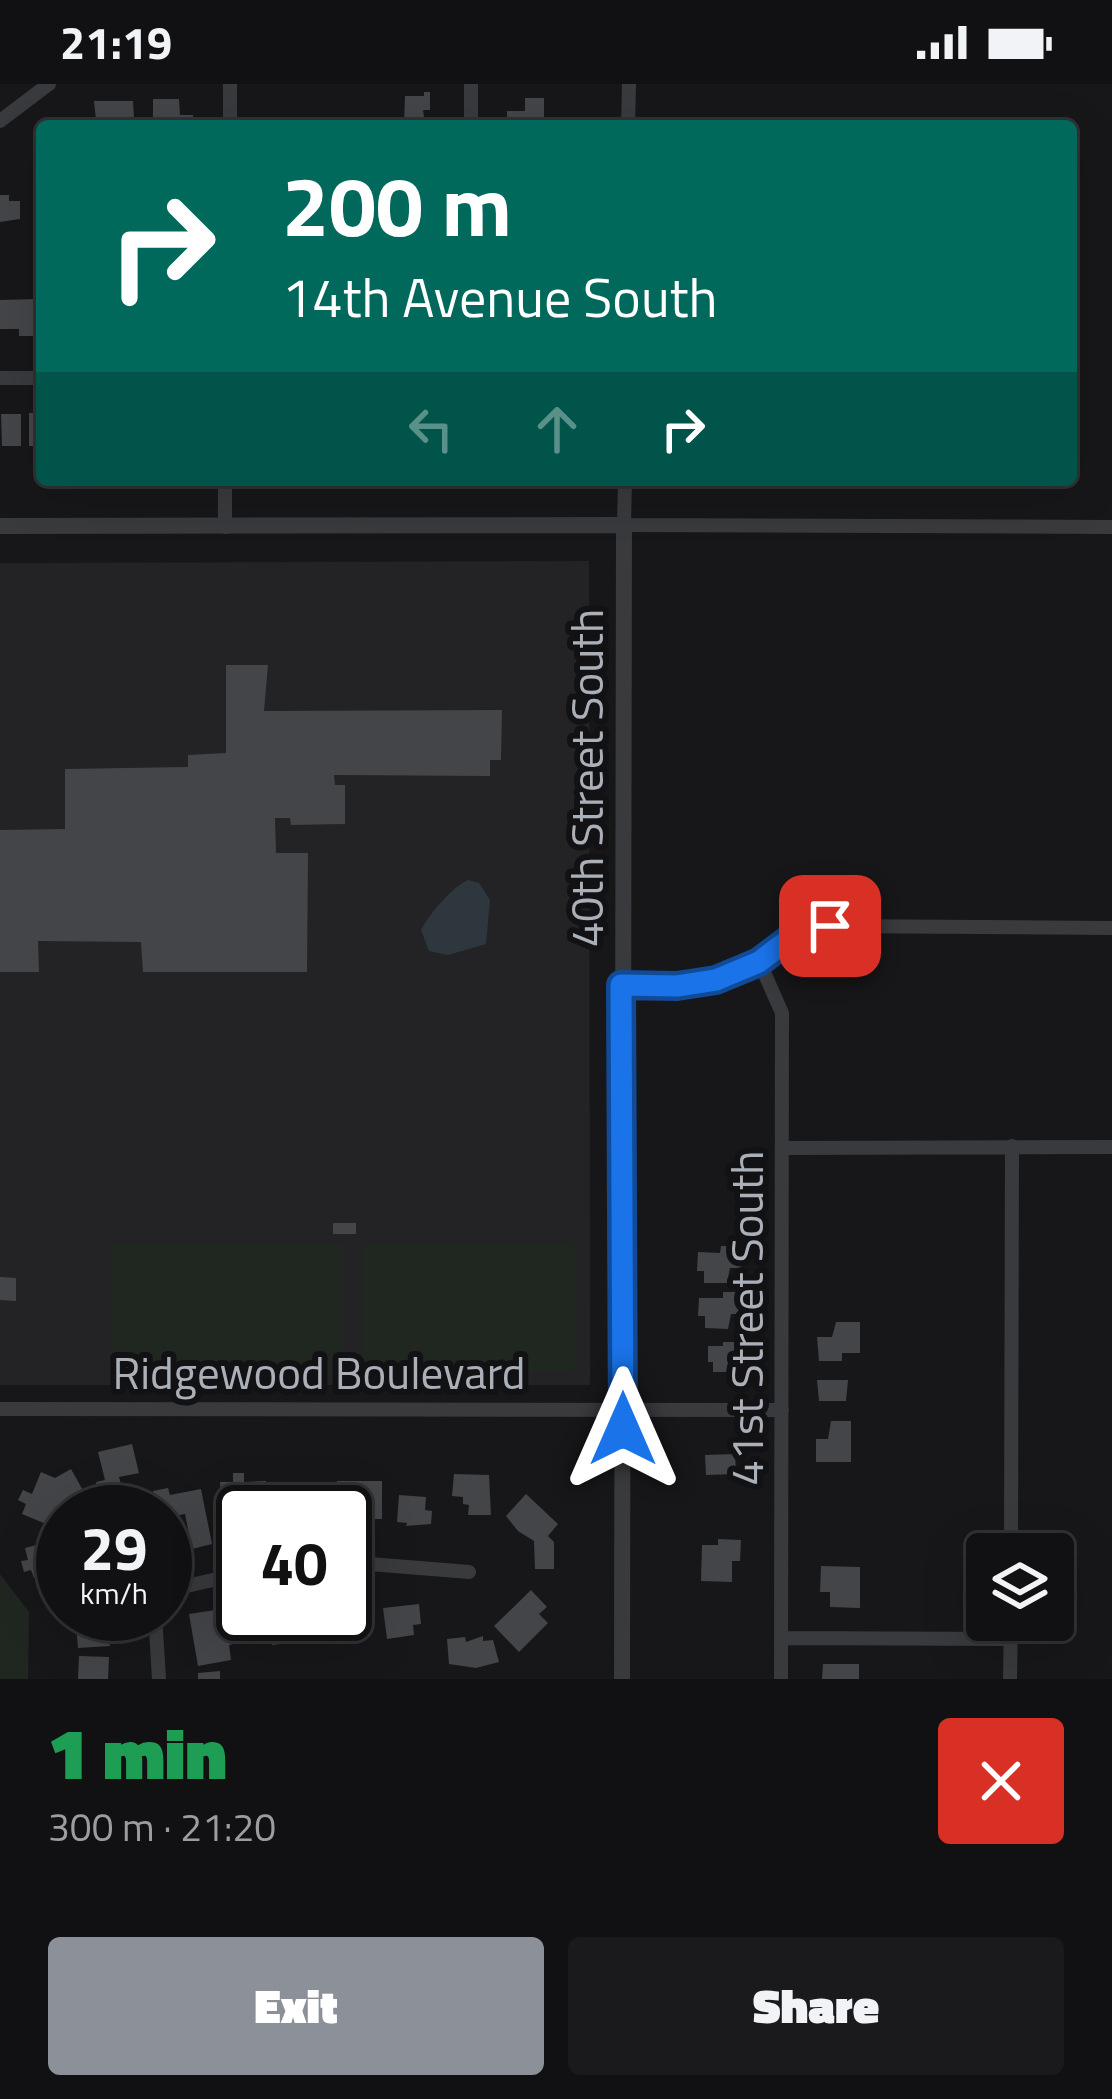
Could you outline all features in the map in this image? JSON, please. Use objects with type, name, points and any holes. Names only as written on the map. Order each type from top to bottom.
[{"type":"street","points":[[0,121],[49,84]]},
{"type":"street","points":[[230,84],[230,120]]},
{"type":"street","points":[[471,84],[471,120]]},
{"type":"street","points":[[628,120],[629,84]]},
{"type":"street","points":[[0,378],[36,377]]},
{"type":"street","points":[[225,486],[225,527]]},
{"type":"street","points":[[625,486],[625,525]]},
{"type":"street","name":"40th Street South","points":[[622,1679],[625,525]]},
{"type":"street","points":[[0,526],[1112,526]]},
{"type":"street","points":[[621,985],[677,986],[716,980],[759,962],[796,934],[830,926],[1112,928]]},
{"type":"street","name":"41st Street South","points":[[759,962],[782,1013],[782,1679]]},
{"type":"street","points":[[1011,1533],[1012,1146]]},
{"type":"street","points":[[782,1148],[1112,1147]]},
{"type":"street","name":"Ridgewood Boulevard","points":[[0,1409],[782,1410]]},
{"type":"street","points":[[372,1564],[469,1572]]},
{"type":"street","points":[[782,1638],[966,1639]]},
{"type":"street","points":[[157,1641],[159,1679]]},
{"type":"street","points":[[1010,1641],[1010,1679]]},
{"type":"shaded area","points":[[589,561],[590,1385],[0,1385],[0,563]]},
{"type":"shaded area","points":[[468,880],[479,883],[490,900],[486,944],[448,955],[429,951],[421,930],[442,902]]},
{"type":"shaded area","points":[[111,1244],[343,1244],[343,1372],[111,1372]]},
{"type":"shaded area","points":[[363,1244],[574,1244],[574,1372],[363,1372]]},
{"type":"shaded area","points":[[0,1574],[29,1612],[28,1679],[0,1679]]},
{"type":"building","points":[[430,92],[424,120],[404,120],[405,96]]},
{"type":"building","points":[[525,98],[544,98],[544,120],[507,120],[507,111],[525,111]]},
{"type":"building","points":[[153,99],[179,99],[180,115],[193,115],[193,120],[153,120]]},
{"type":"building","points":[[94,101],[133,101],[134,118],[96,120]]},
{"type":"building","points":[[0,195],[20,201],[20,219],[0,222]]},
{"type":"building","points":[[36,299],[36,336],[19,336],[19,329],[0,329],[0,300]]},
{"type":"building","points":[[29,413],[36,413],[36,446],[29,446]]},
{"type":"building","points":[[1,414],[21,414],[21,446],[2,446]]},
{"type":"building","points":[[226,665],[268,665],[264,711],[502,710],[501,760],[490,760],[490,776],[334,775],[335,785],[345,785],[345,824],[291,825],[290,818],[275,818],[276,853],[308,853],[307,972],[143,972],[141,942],[38,941],[39,972],[0,972],[0,830],[65,829],[65,769],[188,767],[188,755],[226,753]]},
{"type":"building","points":[[333,1223],[356,1223],[356,1234],[333,1234]]},
{"type":"building","points":[[721,1246],[741,1246],[741,1268],[730,1268],[727,1283],[704,1283],[704,1271],[697,1271],[698,1252],[720,1253]]},
{"type":"building","points":[[0,1277],[16,1278],[16,1301],[0,1300]]},
{"type":"building","points":[[723,1292],[741,1292],[741,1314],[731,1314],[728,1329],[705,1328],[705,1316],[698,1316],[699,1298],[723,1298]]},
{"type":"building","points":[[836,1322],[860,1322],[860,1353],[842,1353],[842,1361],[819,1361],[817,1337],[832,1337]]},
{"type":"building","points":[[723,1342],[734,1342],[736,1372],[713,1372],[713,1362],[708,1362],[708,1346],[723,1346]]},
{"type":"building","points":[[817,1380],[848,1380],[846,1401],[819,1401]]},
{"type":"building","points":[[831,1421],[851,1421],[851,1462],[816,1462],[816,1439],[828,1439]]},
{"type":"building","points":[[132,1444],[139,1473],[119,1477],[121,1485],[97,1485],[105,1480],[98,1452]]},
{"type":"building","points":[[735,1454],[736,1474],[706,1475],[705,1455]]},
{"type":"building","points":[[71,1469],[80,1485],[36,1485],[36,1520],[22,1514],[26,1504],[18,1500],[23,1490],[32,1494],[41,1472],[55,1478]]},
{"type":"building","points":[[233,1473],[244,1473],[244,1482],[266,1481],[266,1485],[220,1485],[233,1482]]},
{"type":"building","points":[[454,1474],[489,1475],[491,1515],[468,1515],[469,1505],[463,1504],[463,1497],[452,1496]]},
{"type":"building","points":[[337,1481],[382,1481],[382,1519],[372,1519],[372,1485],[337,1485]]},
{"type":"building","points":[[201,1489],[212,1544],[192,1549],[192,1491]]},
{"type":"building","points":[[526,1494],[558,1524],[548,1536],[554,1542],[554,1569],[535,1569],[534,1541],[506,1516]]},
{"type":"building","points":[[399,1495],[426,1497],[431,1524],[397,1522]]},
{"type":"building","points":[[718,1539],[741,1540],[740,1561],[732,1561],[732,1582],[701,1581],[702,1545],[718,1545]]},
{"type":"building","points":[[36,1545],[36,1577],[31,1570],[24,1572],[25,1548]]},
{"type":"building","points":[[821,1566],[860,1567],[860,1608],[830,1607],[830,1592],[820,1592]]},
{"type":"building","points":[[531,1590],[547,1607],[539,1614],[548,1623],[519,1652],[494,1626]]},
{"type":"building","points":[[419,1604],[421,1624],[413,1625],[414,1635],[387,1639],[383,1608]]},
{"type":"building","points":[[216,1610],[216,1641],[238,1641],[229,1645],[231,1660],[198,1666],[192,1614]]},
{"type":"building","points":[[483,1636],[483,1641],[493,1640],[499,1662],[476,1668],[449,1664],[447,1639],[465,1637],[466,1642]]},
{"type":"building","points":[[77,1641],[109,1641],[110,1646],[78,1648]]},
{"type":"building","points":[[79,1656],[109,1657],[108,1679],[78,1679]]},
{"type":"building","points":[[823,1664],[859,1664],[859,1679],[822,1679]]},
{"type":"building","points":[[220,1671],[220,1679],[198,1679],[198,1673]]},
{"type":"route","points":[[623,1429],[621,985],[677,986],[716,980],[759,962],[796,934],[830,926]]}]
